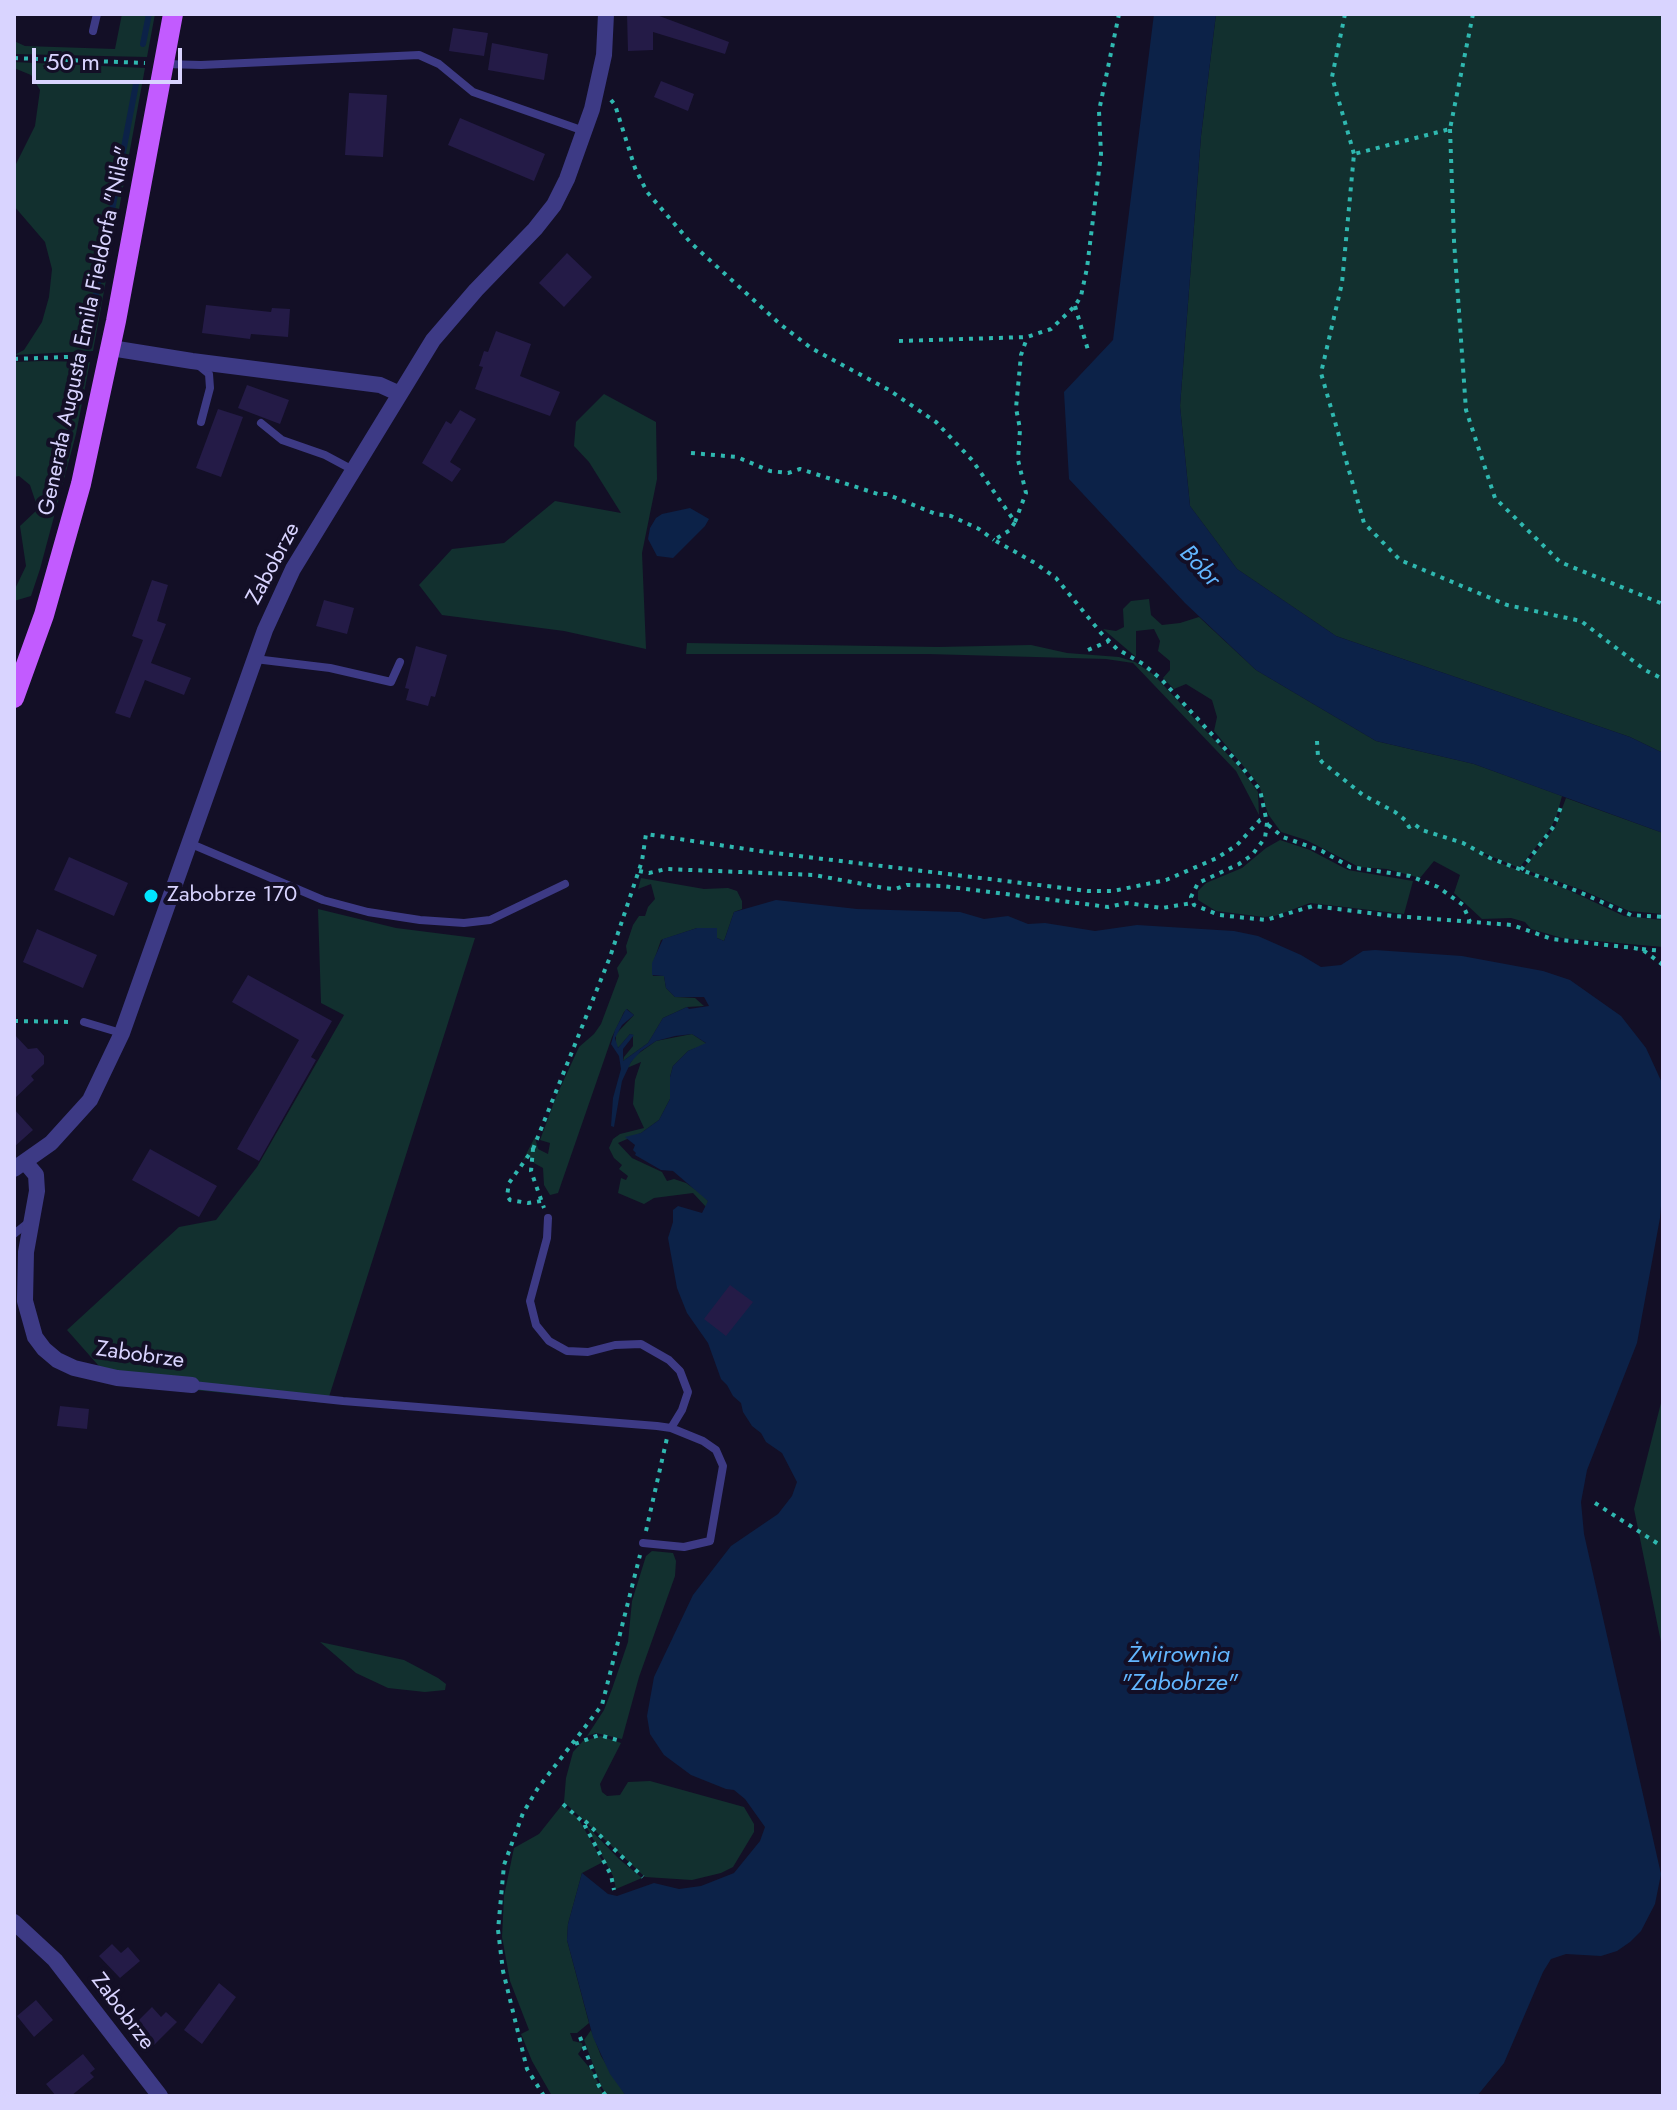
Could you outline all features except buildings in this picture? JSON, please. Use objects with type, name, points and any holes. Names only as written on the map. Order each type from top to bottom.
[{"type":"main road","name":"Generała Augusta Emila Fieldorfa \"Nila\"","points":[[14,698],[33,650],[68,534],[110,352],[173,14]]},
{"type":"street","name":"Zabobrze","points":[[192,1385],[117,1378],[74,1368],[44,1349],[32,1328],[25,1301],[26,1252],[37,1191],[36,1175],[20,1165],[51,1143],[90,1100],[122,1033],[255,659],[293,569],[433,340],[554,205],[585,131],[597,89],[604,55],[606,14]]},
{"type":"street","points":[[110,352],[380,385],[400,394]]},
{"type":"street","name":"Zabobrze","points":[[14,1922],[55,1960],[160,2096]]},
{"type":"lane","points":[[93,31],[97,14]]},
{"type":"lane","points":[[164,64],[419,55],[439,64],[473,92],[585,131]]},
{"type":"lane","points":[[192,361],[209,374],[210,388],[201,422]]},
{"type":"lane","points":[[261,423],[282,440],[325,455],[353,470]]},
{"type":"lane","points":[[255,659],[330,668],[391,682],[400,662]]},
{"type":"lane","points":[[189,843],[323,900],[368,912],[420,920],[464,923],[490,920],[565,884]]},
{"type":"lane","points":[[84,1022],[122,1033]]},
{"type":"lane","points":[[548,1218],[547,1238],[530,1301],[536,1325],[549,1341],[567,1351],[588,1352],[615,1345],[641,1344],[669,1360],[680,1371],[688,1392],[671,1428]]},
{"type":"lane","points":[[14,1234],[31,1220]]},
{"type":"lane","points":[[192,1385],[671,1428],[703,1441],[720,1457],[723,1466],[713,1535],[705,1544],[694,1546],[643,1543]]},
{"type":"path","points":[[899,341],[1027,337],[1051,329],[1075,306],[1081,296],[1087,268],[1101,154],[1099,111],[1119,14]]},
{"type":"path","points":[[1345,14],[1332,77],[1354,154],[1342,283],[1321,373],[1364,523],[1400,560],[1507,605],[1581,621],[1645,670],[1663,679]]},
{"type":"path","points":[[1473,14],[1450,129],[1466,410],[1495,498],[1560,562],[1663,604]]},
{"type":"path","points":[[14,58],[164,64]]},
{"type":"path","points":[[597,89],[615,105],[635,168],[647,192],[691,243],[811,348],[889,390],[936,422],[972,460],[1015,522]]},
{"type":"path","points":[[1354,154],[1450,129]]},
{"type":"path","points":[[1075,306],[1088,350]]},
{"type":"path","points":[[994,540],[1014,526],[1026,493],[1018,460],[1020,429],[1016,408],[1021,355],[1027,337]]},
{"type":"path","points":[[14,359],[110,352]]},
{"type":"path","points":[[691,453],[737,457],[770,471],[788,473],[800,469],[951,516],[979,529],[1056,578],[1109,641],[1161,679],[1260,790],[1266,820],[1265,838],[1252,855],[1225,873],[1198,883],[1192,903]]},
{"type":"path","points":[[1088,650],[1109,641]]},
{"type":"path","points":[[1317,741],[1318,757],[1322,762],[1363,795],[1395,812],[1409,827],[1414,824],[1422,830],[1463,843],[1490,858],[1631,915],[1663,917]]},
{"type":"path","points":[[1521,870],[1554,826],[1562,804]]},
{"type":"path","points":[[541,1201],[528,1203],[510,1200],[507,1196],[509,1183],[533,1149],[610,957],[639,871],[646,834],[766,852],[1088,891],[1113,891],[1166,880],[1217,858],[1237,845],[1260,820],[1266,820],[1283,837],[1322,851],[1350,867],[1410,876],[1438,887],[1463,905],[1470,922]]},
{"type":"path","points":[[639,871],[649,873],[666,869],[814,875],[884,888],[943,886],[1108,907],[1138,903],[1162,908],[1192,903],[1219,915],[1266,920],[1313,906],[1512,925],[1552,939],[1663,951]]},
{"type":"path","points":[[1634,948],[1643,950],[1663,965]]},
{"type":"path","points":[[14,1021],[84,1022]]},
{"type":"path","points":[[533,1149],[531,1171],[548,1218]]},
{"type":"path","points":[[544,2096],[527,2069],[503,1971],[498,1930],[504,1865],[523,1813],[551,1768],[602,1705],[671,1428]]},
{"type":"path","points":[[1595,1503],[1663,1547]]},
{"type":"path","points":[[571,1746],[593,1735],[621,1741]]},
{"type":"path","points":[[563,1804],[643,1877]]},
{"type":"path","points":[[579,1816],[611,1875],[614,1890]]},
{"type":"path","points":[[580,2037],[606,2096]]},
{"type":"green space","points":[[122,14],[155,14],[147,57],[14,54],[14,41],[25,46],[115,49]]},
{"type":"green space","points":[[1216,14],[1663,14],[1663,753],[1630,737],[1336,636],[1237,569],[1190,506],[1180,406],[1201,136]]},
{"type":"green space","points":[[14,62],[145,68],[93,351],[14,355],[24,350],[42,322],[52,269],[45,242],[14,206],[14,168],[35,126],[40,90],[31,75],[14,68]]},
{"type":"green space","points":[[14,362],[90,362],[76,434],[40,569],[31,596],[14,601],[14,591],[26,566],[20,526],[38,509],[30,485],[19,476],[14,477]]},
{"type":"green space","points":[[604,394],[656,422],[657,479],[642,553],[646,649],[564,631],[442,615],[419,585],[452,549],[504,543],[555,501],[621,513],[589,462],[574,446],[576,422]]},
{"type":"green space","points":[[1149,599],[1151,615],[1162,625],[1199,617],[1256,670],[1376,741],[1474,764],[1562,796],[1548,832],[1519,868],[1481,852],[1490,859],[1624,916],[1663,920],[1663,947],[1562,938],[1531,929],[1525,922],[1511,918],[1482,919],[1454,893],[1460,875],[1434,861],[1420,878],[1387,869],[1359,867],[1306,840],[1281,832],[1268,814],[1259,785],[1214,731],[1217,717],[1212,700],[1186,684],[1174,689],[1163,678],[1170,670],[1170,661],[1158,651],[1160,641],[1154,629],[1136,631],[1136,657],[1103,629],[1116,631],[1124,627],[1123,609],[1131,601]]},
{"type":"green space","points":[[687,643],[938,647],[1031,645],[1067,653],[1119,657],[1135,662],[1154,675],[1242,770],[1258,792],[1259,815],[1236,771],[1133,663],[1106,659],[928,654],[686,654]]},
{"type":"green space","points":[[1566,798],[1663,833],[1663,914],[1629,911],[1523,869],[1555,827]]},
{"type":"green space","points":[[1280,840],[1310,850],[1348,870],[1413,881],[1404,914],[1310,903],[1264,917],[1216,911],[1198,900],[1198,891],[1206,883],[1242,868]]},
{"type":"green space","points":[[641,878],[704,889],[728,888],[737,891],[742,909],[734,912],[724,941],[717,938],[717,928],[697,928],[661,940],[652,966],[653,976],[664,976],[666,988],[675,997],[695,998],[704,1006],[687,1007],[663,1018],[648,1043],[623,1061],[633,1046],[633,1035],[630,1034],[618,1048],[616,1034],[634,1015],[627,1009],[624,1012],[612,1037],[558,1193],[550,1195],[544,1185],[543,1168],[530,1157],[523,1160],[535,1137],[538,1149],[548,1154],[550,1143],[540,1140],[556,1097],[579,1047],[601,1024],[619,976],[617,968],[627,953],[626,946],[633,925],[639,916],[645,916],[655,899],[651,884],[638,889]]},
{"type":"green space","points":[[318,909],[396,928],[475,938],[327,1403],[113,1382],[67,1330],[179,1227],[216,1220],[257,1167],[344,1015],[321,1003]]},
{"type":"green space","points":[[692,1034],[707,1044],[688,1051],[673,1066],[670,1099],[659,1120],[641,1133],[618,1143],[632,1158],[662,1172],[667,1181],[674,1179],[686,1183],[703,1195],[708,1201],[707,1208],[693,1193],[654,1198],[644,1204],[618,1193],[621,1178],[626,1180],[628,1176],[619,1169],[622,1165],[609,1148],[613,1139],[620,1134],[644,1128],[633,1104],[635,1080],[641,1062],[627,1068],[635,1056],[656,1041]]},
{"type":"green space","points":[[1663,1395],[1663,1652],[1634,1509]]},
{"type":"green space","points":[[652,1551],[673,1553],[675,1576],[639,1677],[622,1739],[596,1733],[587,1736],[604,1710],[612,1689],[628,1642],[632,1601],[646,1556]]},
{"type":"green space","points":[[320,1642],[404,1660],[438,1678],[446,1684],[445,1690],[425,1692],[388,1688],[356,1673]]},
{"type":"green space","points":[[601,1736],[621,1743],[600,1784],[607,1796],[620,1795],[628,1782],[650,1781],[744,1807],[754,1824],[754,1832],[733,1867],[692,1880],[645,1877],[564,1802],[573,1752],[583,1741]]},
{"type":"green space","points":[[562,1805],[578,1818],[603,1862],[582,1873],[568,1924],[567,1940],[589,2023],[577,2033],[570,2033],[573,2041],[582,2043],[578,2054],[593,2072],[604,2096],[552,2096],[521,2034],[529,2030],[510,1981],[502,1937],[504,1896],[514,1848],[539,1834]]},
{"type":"green space","points":[[585,1824],[642,1878],[616,1889],[613,1876]]},
{"type":"green space","points":[[591,2030],[601,2056],[626,2096],[607,2096],[601,2086],[584,2040]]},
{"type":"water","name":"Bóbr","points":[[1154,14],[1216,14],[1201,136],[1180,406],[1190,506],[1237,569],[1336,636],[1630,737],[1663,753],[1663,833],[1474,764],[1376,741],[1256,670],[1185,603],[1069,479],[1064,392],[1113,340]]},
{"type":"water","points":[[690,508],[709,519],[705,526],[673,558],[657,556],[648,539],[656,518]]},
{"type":"water","name":"Żwirownia \"Zabobrze\"","points":[[776,900],[857,909],[960,912],[984,919],[1008,916],[1028,924],[1045,923],[1095,931],[1137,925],[1234,931],[1258,936],[1321,967],[1341,965],[1363,951],[1375,950],[1462,956],[1543,971],[1570,980],[1621,1016],[1646,1048],[1663,1085],[1660,1218],[1637,1343],[1587,1470],[1581,1502],[1584,1534],[1661,1874],[1655,1904],[1641,1931],[1630,1942],[1617,1951],[1601,1956],[1566,1954],[1551,1959],[1504,2063],[1477,2096],[626,2096],[610,2074],[593,2037],[567,1940],[568,1924],[582,1873],[608,1894],[617,1896],[654,1883],[679,1889],[701,1886],[734,1873],[760,1841],[765,1827],[745,1799],[734,1790],[691,1775],[664,1755],[650,1734],[647,1716],[654,1677],[693,1595],[731,1546],[778,1514],[792,1496],[797,1482],[782,1453],[766,1442],[752,1426],[741,1403],[721,1379],[708,1343],[687,1313],[677,1288],[668,1238],[673,1210],[678,1206],[702,1213],[708,1201],[673,1171],[661,1170],[635,1155],[635,1145],[625,1137],[641,1133],[659,1120],[670,1099],[673,1066],[688,1051],[706,1043],[692,1034],[675,1036],[656,1041],[641,1051],[631,1062],[622,1081],[614,1127],[611,1126],[613,1098],[621,1069],[619,1056],[611,1044],[626,1009],[634,1015],[622,1025],[615,1038],[618,1048],[630,1034],[634,1035],[623,1049],[623,1061],[648,1043],[663,1018],[687,1007],[709,1006],[704,997],[675,997],[666,988],[664,976],[652,975],[652,963],[663,939],[697,928],[717,928],[717,938],[724,941],[734,912]]},
{"type":"waterway","points":[[143,44],[149,14]]},
{"type":"waterway","points":[[87,342],[136,84]]},
{"type":"place","name":"Zabobrze 170","points":[[151,896]]}]
